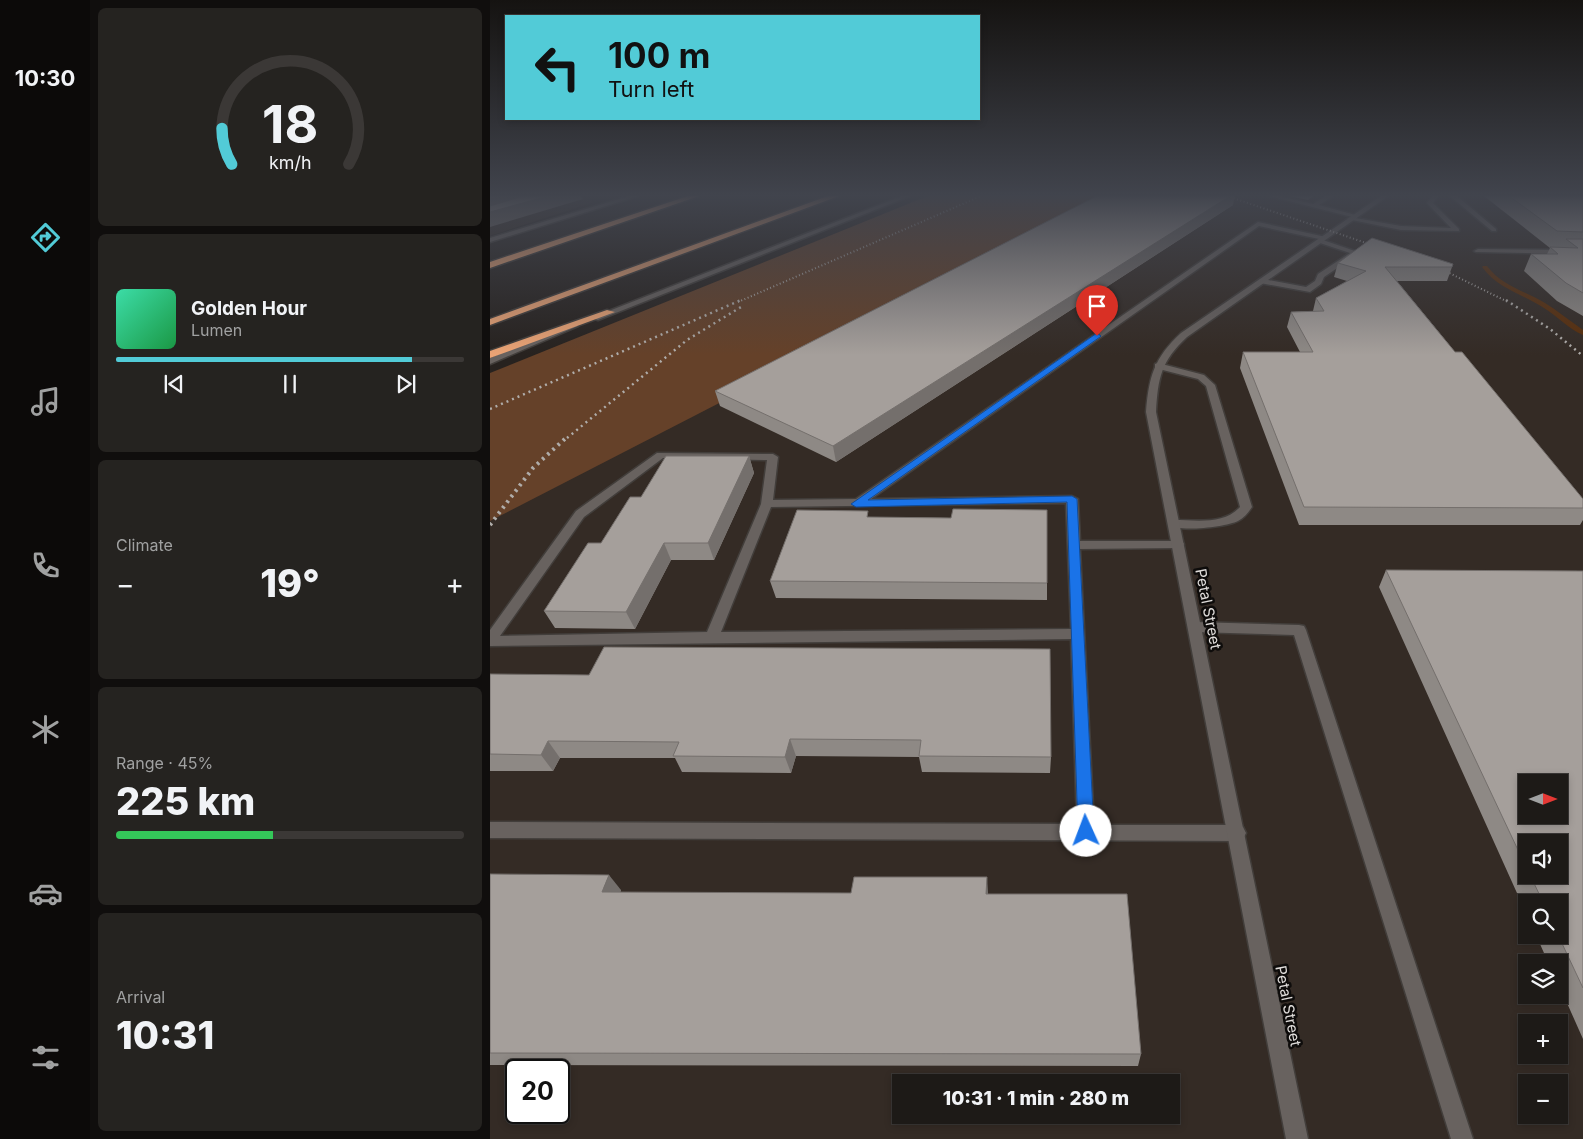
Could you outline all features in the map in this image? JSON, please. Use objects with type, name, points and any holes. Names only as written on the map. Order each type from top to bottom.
[{"type":"highway","points":[[490,263],[518,249]]},
{"type":"highway","points":[[490,263],[532,249]]},
{"type":"highway","points":[[490,322],[689,249]]},
{"type":"highway","points":[[490,355],[610,312]]},
{"type":"street","points":[[490,361],[771,249]]},
{"type":"street","points":[[856,504],[1222,249]]},
{"type":"street","name":"Petal Street","points":[[1297,1139],[1151,412],[1154,374],[1166,353],[1184,335],[1308,249]]},
{"type":"street","points":[[1263,281],[1307,290],[1318,282],[1321,276],[1354,254],[1354,252],[1346,249]]},
{"type":"street","points":[[1478,251],[1583,252]]},
{"type":"street","points":[[1158,366],[1201,376],[1210,385],[1246,507],[1241,515],[1228,522],[1174,524]]},
{"type":"street","points":[[490,641],[580,514],[661,455],[773,457],[767,504],[712,637]]},
{"type":"street","points":[[767,504],[1072,499],[1086,831]]},
{"type":"street","points":[[1074,545],[1178,544]]},
{"type":"street","points":[[1195,627],[1299,630],[1462,1139]]},
{"type":"street","points":[[490,641],[1078,634]]},
{"type":"street","points":[[490,830],[1237,833]]},
{"type":"shaded area","points":[[796,249],[1019,249],[490,521],[490,373]]},
{"type":"shaded area","points":[[800,249],[1583,249],[1583,1139],[490,1139],[490,467],[590,338]]},
{"type":"building","points":[[993,249],[1146,249],[833,446],[715,391]]},
{"type":"building","points":[[1357,249],[1407,249],[1453,264],[1452,267],[1385,267],[1455,352],[1462,352],[1583,499],[1583,508],[1304,507],[1243,352],[1313,352],[1291,312],[1324,311],[1316,298],[1366,271],[1338,263]]},
{"type":"building","points":[[1552,249],[1583,249],[1583,293],[1566,283],[1531,254],[1558,254]]},
{"type":"building","points":[[666,456],[749,456],[708,543],[664,543],[626,612],[544,611],[588,543],[601,543],[630,497],[641,497]]},
{"type":"building","points":[[953,509],[1047,510],[1047,583],[770,581],[797,510],[868,511],[867,517],[951,518]]},
{"type":"building","points":[[1386,570],[1583,571],[1583,988],[1562,944],[1568,944],[1568,894],[1539,894],[1534,884],[1568,884],[1568,834],[1518,834],[1518,850]]},
{"type":"building","points":[[604,647],[1050,649],[1051,757],[919,756],[921,740],[790,739],[785,757],[673,756],[679,742],[548,741],[541,755],[490,754],[490,674],[589,675]]},
{"type":"building","points":[[490,874],[609,875],[602,892],[851,893],[854,877],[987,877],[986,894],[1127,894],[1141,1054],[490,1053]]},
{"type":"waterway","points":[[1485,267],[1496,279],[1544,305],[1583,333]]},
{"type":"railway","points":[[738,302],[859,249]]},
{"type":"railway","points":[[1437,267],[1508,302]]},
{"type":"railway","points":[[490,409],[741,300]]},
{"type":"railway","points":[[1506,300],[1550,329],[1583,356]]},
{"type":"railway","points":[[567,438],[687,340],[741,307]]},
{"type":"railway","points":[[490,525],[533,468],[568,436]]},
{"type":"route","points":[[1086,831],[1072,499],[856,504],[1097,336]]}]
